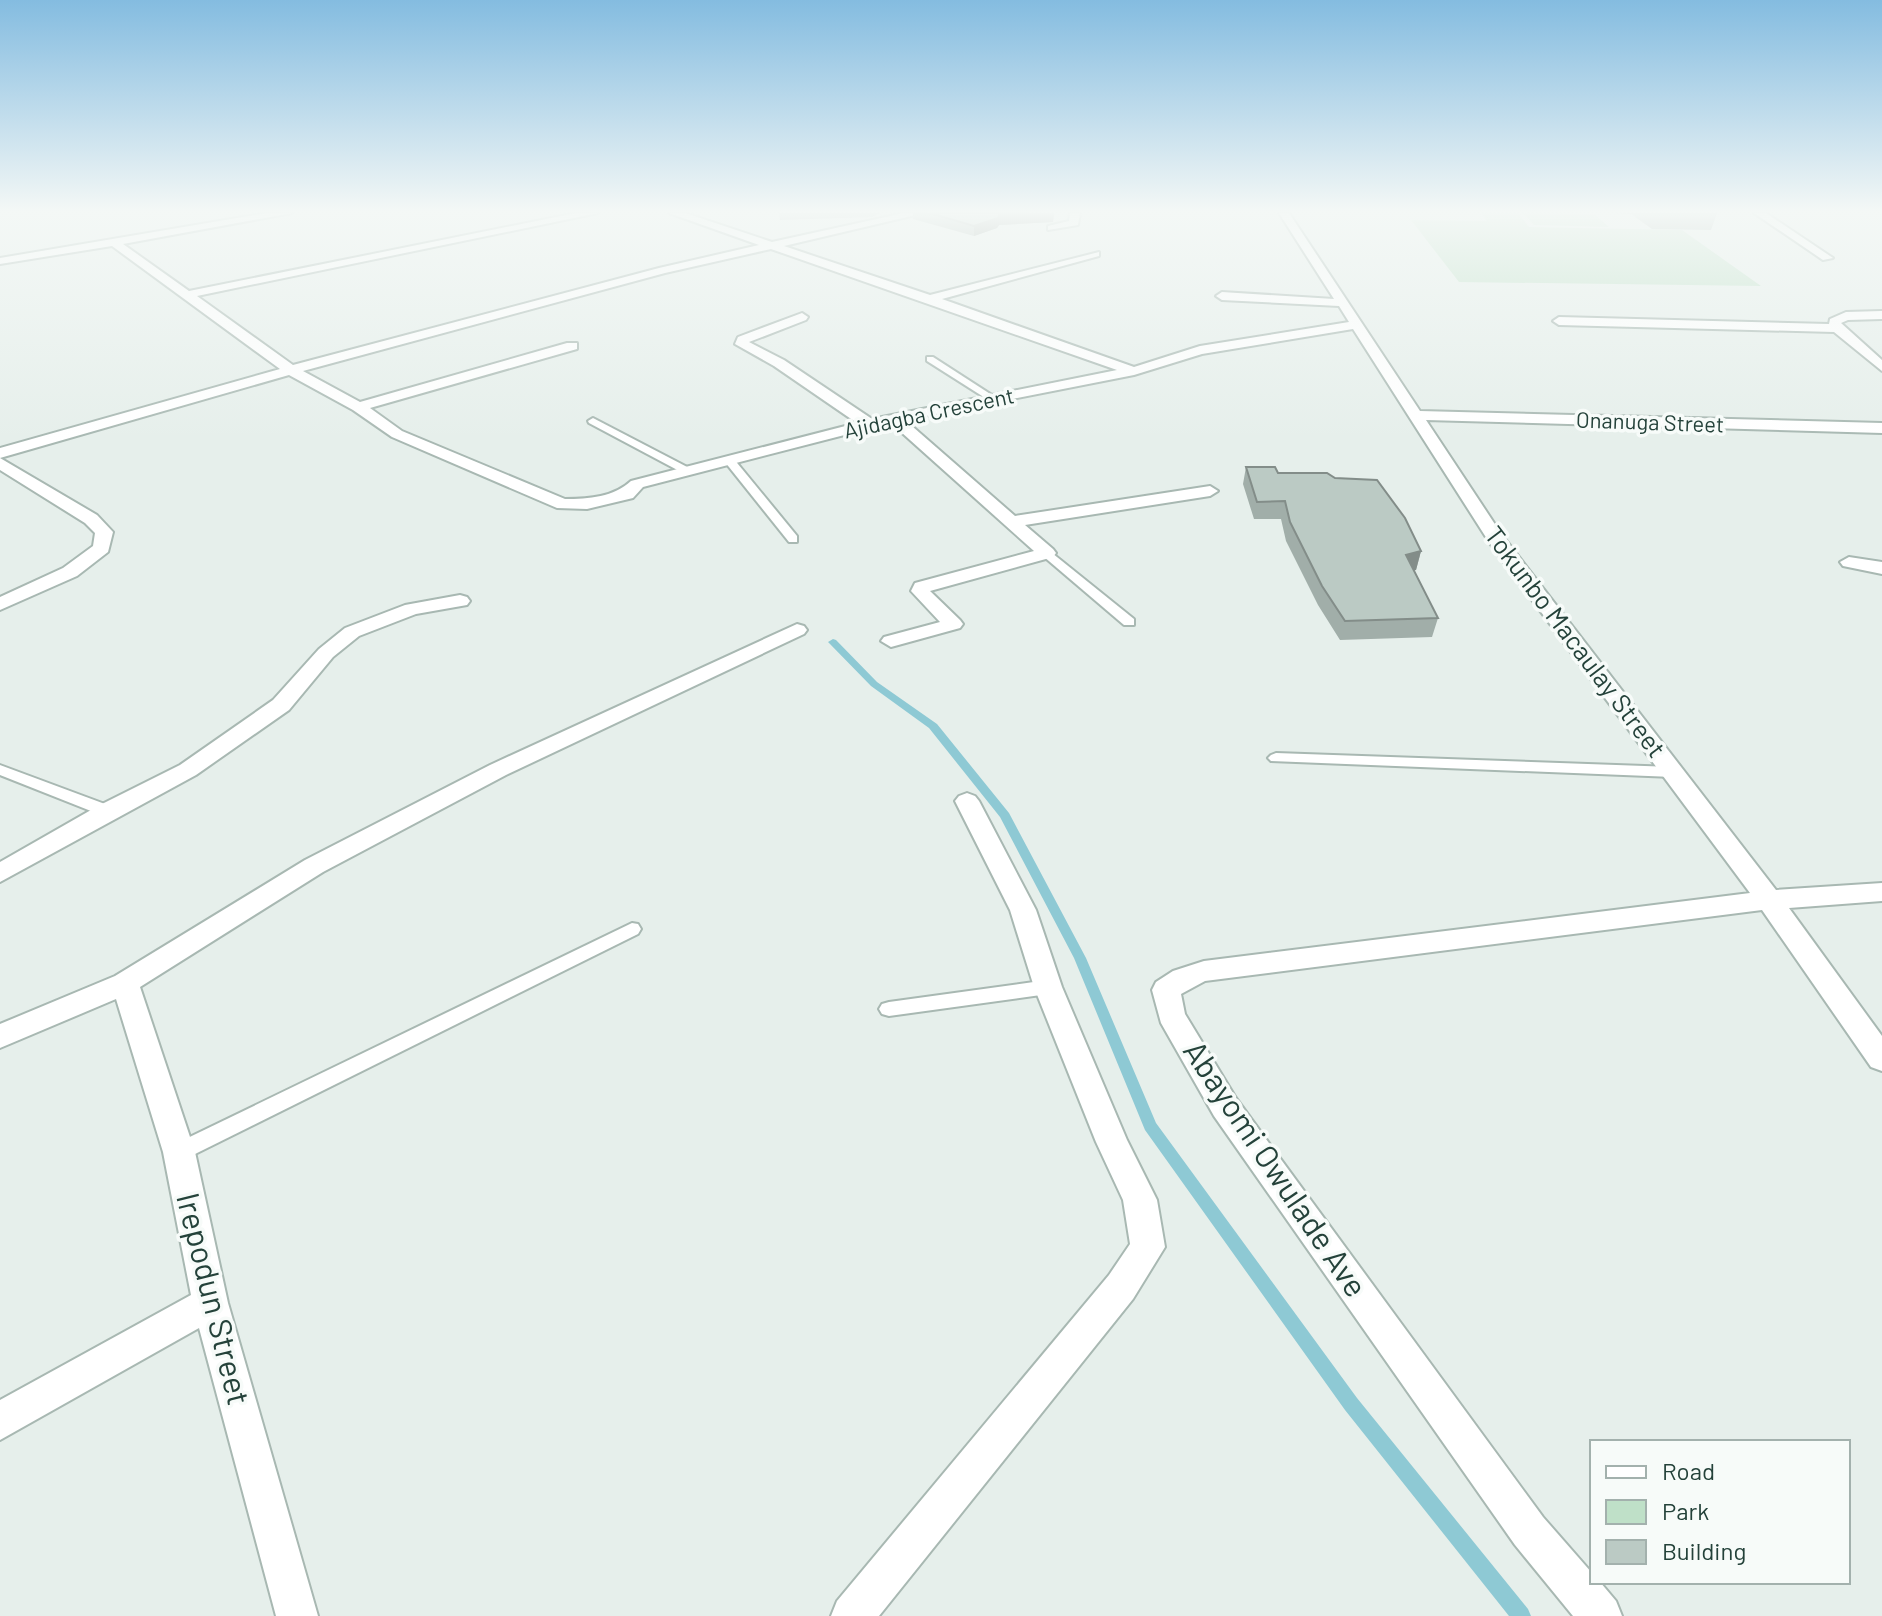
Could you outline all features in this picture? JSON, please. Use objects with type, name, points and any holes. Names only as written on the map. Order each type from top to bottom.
[{"type":"street","name":"Ajidagba Crescent","points":[[182,288],[291,370],[358,407],[397,434],[563,504],[577,505],[627,494],[637,484],[894,418],[1134,371],[1200,350],[1357,325]]},
{"type":"street","points":[[190,294],[218,288]]},
{"type":"street","points":[[0,453],[595,288]]},
{"type":"street","points":[[898,288],[1134,371]]},
{"type":"street","points":[[930,299],[969,288]]},
{"type":"street","name":"Tokunbo Macaulay Street","points":[[1333,288],[1495,538],[1769,900],[1882,1059]]},
{"type":"street","points":[[1222,296],[1343,303]]},
{"type":"street","points":[[1882,315],[1846,316],[1834,322],[1882,367]]},
{"type":"street","points":[[802,317],[770,326],[765,333],[743,340],[742,344],[779,363],[869,424]]},
{"type":"street","points":[[1559,321],[1837,328]]},
{"type":"street","points":[[358,407],[572,346]]},
{"type":"street","name":"Onanuga Street","points":[[1418,415],[1882,428]]},
{"type":"street","points":[[894,418],[1047,553]]},
{"type":"street","points":[[0,463],[91,519],[104,532],[102,548],[70,572],[0,604]]},
{"type":"street","points":[[1010,522],[1210,491]]},
{"type":"street","points":[[891,641],[953,624],[925,599],[920,591],[922,587],[1047,553]]},
{"type":"street","points":[[1849,562],[1882,568]]},
{"type":"street","points":[[0,873],[107,811],[188,770],[281,705],[326,653],[352,632],[412,609],[460,601]]},
{"type":"street","points":[[0,1036],[125,983],[314,866],[498,770],[797,630]]},
{"type":"street","points":[[852,1616],[1121,1287],[1148,1247],[1140,1200],[1112,1142],[1048,987],[1023,910],[967,801]]},
{"type":"street","name":"Abayomi Owulade Ave","points":[[1601,1616],[1529,1531],[1225,1107],[1171,1015],[1166,990],[1183,978],[1204,971],[1769,900],[1882,892]]},
{"type":"street","name":"Irepodun Street","points":[[125,983],[179,1152],[210,1303],[297,1616]]},
{"type":"street","points":[[0,1421],[210,1303]]},
{"type":"lane","points":[[930,359],[993,399]]},
{"type":"lane","points":[[593,421],[687,471]]},
{"type":"lane","points":[[729,460],[793,539]]},
{"type":"lane","points":[[1047,553],[1129,622]]},
{"type":"lane","points":[[1276,758],[1673,772]]},
{"type":"lane","points":[[0,770],[107,811]]},
{"type":"lane","points":[[179,1152],[632,929]]},
{"type":"lane","points":[[889,1009],[1048,987]]},
{"type":"building","points":[[1246,467],[1275,467],[1278,473],[1327,473],[1335,478],[1377,480],[1405,518],[1421,551],[1406,555],[1438,618],[1345,621],[1322,586],[1290,522],[1285,501],[1257,502]]},
{"type":"waterway","points":[[833,642],[874,684],[933,726],[1005,816],[1080,958],[1150,1126],[1351,1404],[1521,1616]]}]
